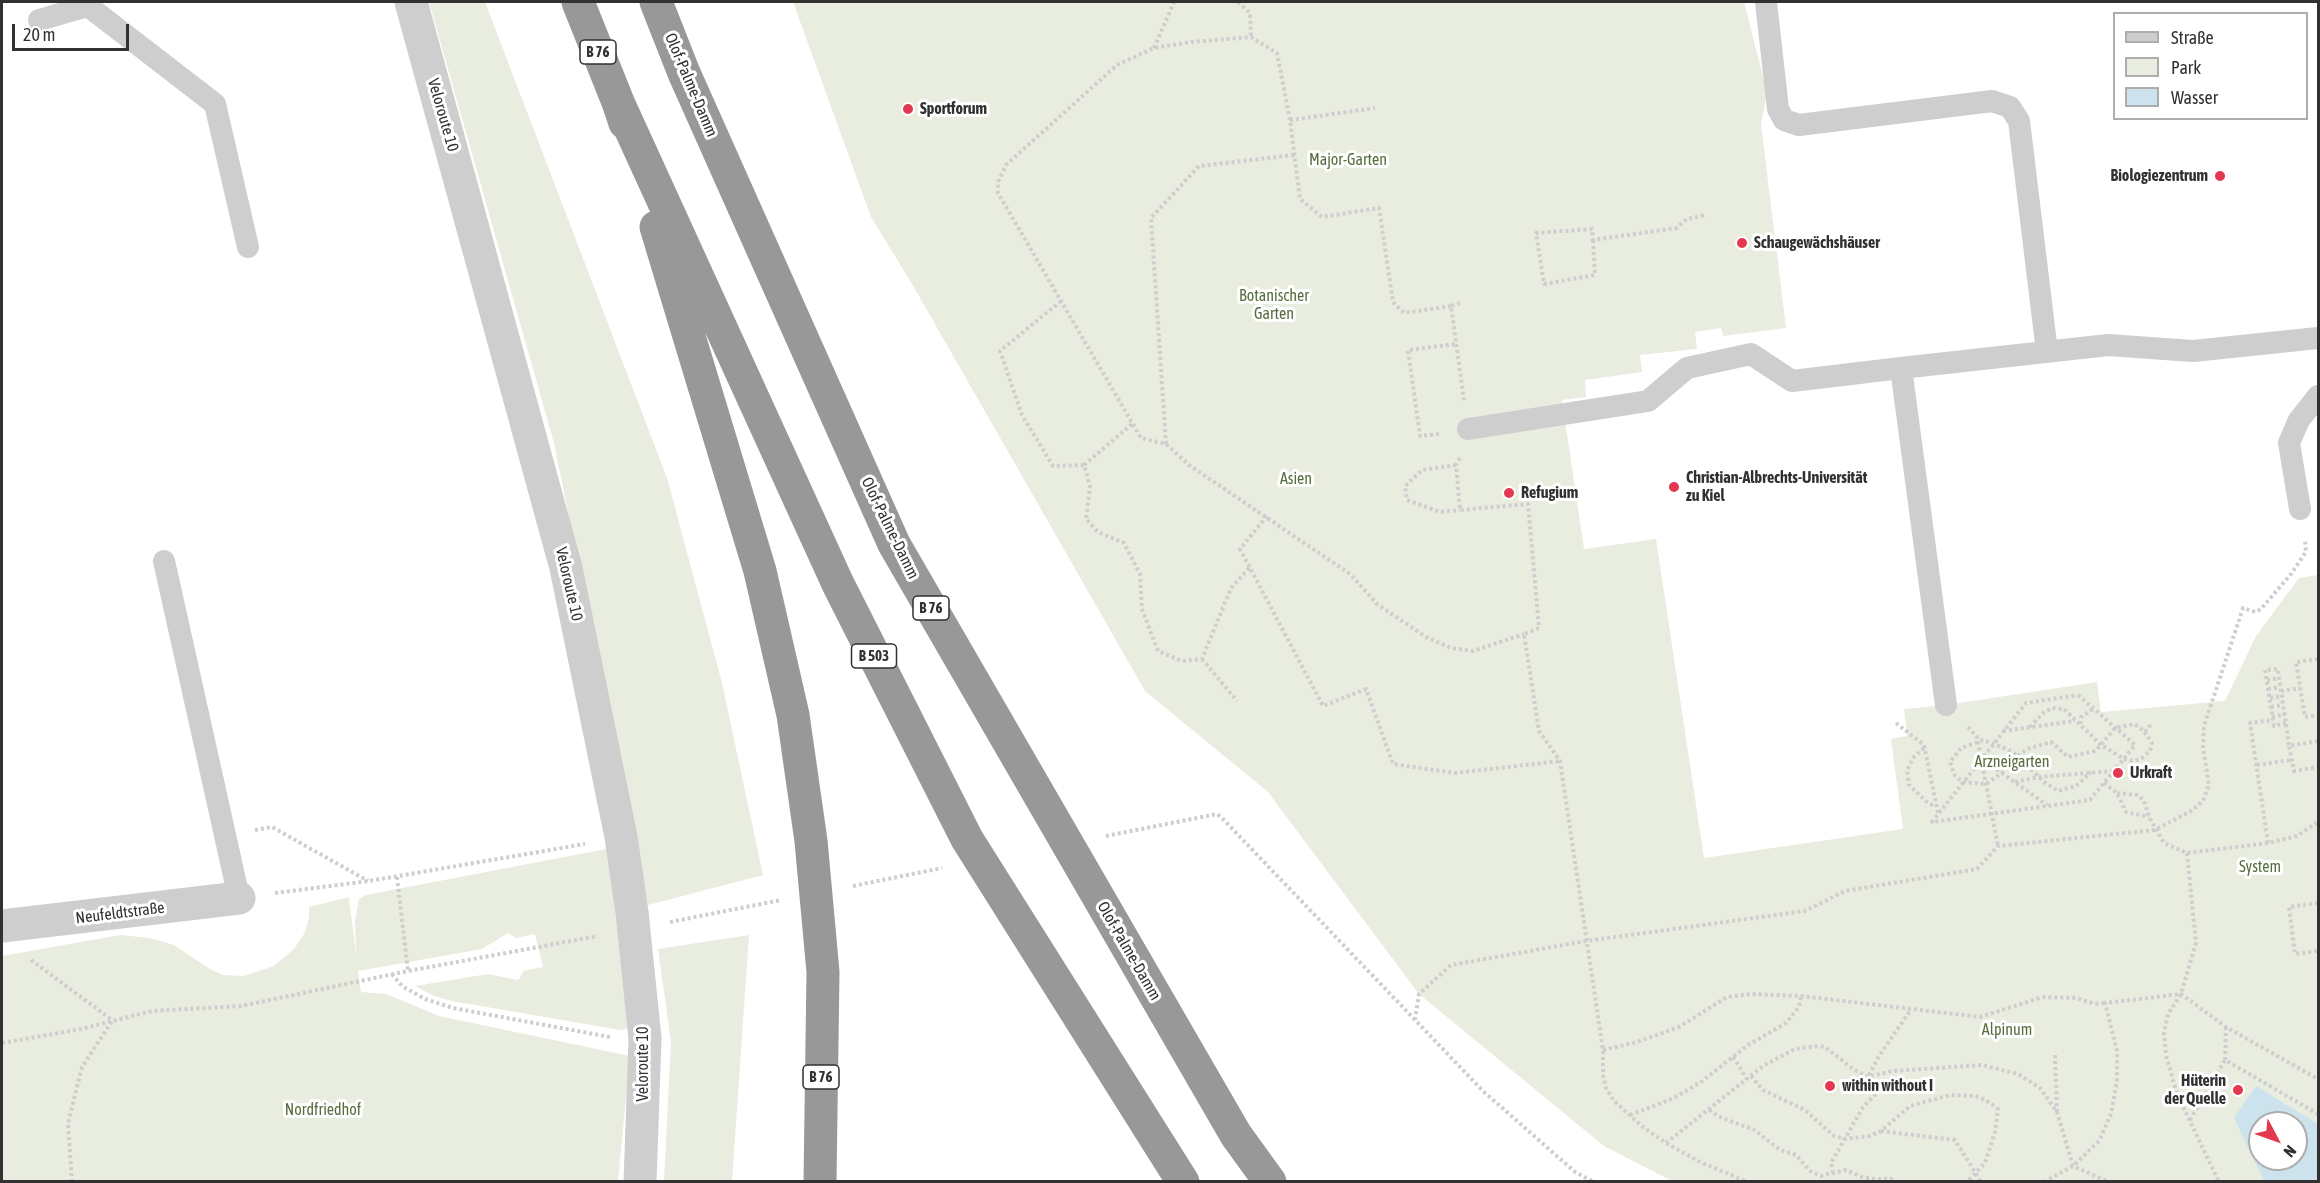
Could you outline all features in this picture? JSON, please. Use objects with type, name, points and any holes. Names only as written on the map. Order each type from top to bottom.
[{"type":"highway","name":"B 76","points":[[578,2],[618,102],[756,559],[793,715],[811,841],[823,972],[820,1182]]},
{"type":"highway","name":"Olof-Palme-Damm","points":[[656,2],[684,74],[894,544],[1236,1135],[1270,1182]]},
{"type":"highway","name":"B 503","points":[[618,102],[838,584],[967,839],[1183,1182]]},
{"type":"street","name":"Veloroute 10","points":[[411,2],[566,568],[621,837],[632,912],[645,1038],[640,1182]]},
{"type":"street","name":"Neufeldtstraße","points":[[2,926],[239,898]]},
{"type":"lane","points":[[1766,2],[1778,109],[1784,120],[1799,125],[1992,101],[2010,106],[2019,121],[2047,352]]},
{"type":"lane","points":[[39,20],[88,6],[215,104],[248,247]]},
{"type":"lane","points":[[1468,429],[1648,401],[1687,368],[1751,354],[1792,381],[2108,345],[2193,351],[2319,338]]},
{"type":"lane","points":[[1901,368],[1946,705]]},
{"type":"lane","points":[[2300,509],[2289,443],[2299,420],[2319,396]]},
{"type":"lane","points":[[164,561],[239,898]]},
{"type":"path","points":[[1154,48],[1174,2]]},
{"type":"path","points":[[1238,2],[1250,13],[1251,37]]},
{"type":"path","points":[[1456,465],[1422,470],[1405,486],[1407,500],[1440,512],[1528,504],[1539,628],[1473,651],[1451,648],[1426,637],[1377,604],[1350,574],[1190,465],[1166,444],[1140,438],[998,193],[998,182],[1006,165],[1117,65],[1154,48],[1251,37],[1277,53],[1290,120],[1300,199],[1322,217],[1379,208],[1393,302],[1404,313],[1460,303]]},
{"type":"path","points":[[1290,120],[1375,108]]},
{"type":"path","points":[[1166,444],[1151,219],[1199,166],[1294,155]]},
{"type":"path","points":[[1593,240],[1676,228],[1688,219],[1706,215]]},
{"type":"path","points":[[1592,228],[1593,240],[1595,275],[1544,284],[1536,233],[1592,228]]},
{"type":"path","points":[[1061,301],[1000,351],[1022,415],[1053,466],[1084,465],[1132,424]]},
{"type":"path","points":[[1451,306],[1469,442],[1456,465],[1460,510]]},
{"type":"path","points":[[1456,344],[1408,350],[1420,436],[1468,429]]},
{"type":"path","points":[[1084,465],[1090,486],[1086,519],[1098,532],[1124,543],[1140,573],[1142,609],[1158,651],[1182,661],[1203,659]]},
{"type":"path","points":[[1415,1020],[1419,994],[1451,965],[1586,941],[1804,910],[1845,891],[1977,869],[1998,846],[2155,830],[2191,811],[2203,801],[2210,785],[2203,747],[2204,726],[2243,608],[2256,612],[2261,609],[2291,574],[2306,552],[2300,509]]},
{"type":"path","points":[[1267,516],[1240,549],[1323,706],[1366,689],[1393,764],[1455,773],[1560,761]]},
{"type":"path","points":[[1203,659],[1231,588],[1250,567]]},
{"type":"path","points":[[1524,634],[1539,731],[1560,761],[1603,1050],[1603,1075],[1606,1088],[1614,1101],[1643,1127],[1666,1143],[1700,1162],[1749,1182]]},
{"type":"path","points":[[1203,659],[1237,701]]},
{"type":"path","points":[[2319,659],[2296,662],[2305,717],[2319,715]]},
{"type":"path","points":[[2286,723],[2274,726],[2265,670],[2278,669],[2294,771],[2319,767]]},
{"type":"path","points":[[2267,680],[2279,678]]},
{"type":"path","points":[[2268,689],[2281,691],[2300,688]]},
{"type":"path","points":[[2270,698],[2281,691]]},
{"type":"path","points":[[2078,695],[2094,709],[2135,745],[2090,800],[1932,822],[2026,704],[2078,695]]},
{"type":"path","points":[[1946,705],[1977,736],[1998,846]]},
{"type":"path","points":[[2271,707],[2283,705]]},
{"type":"path","points":[[2030,728],[2044,711],[2052,708],[2064,709],[2101,745],[2124,759],[2134,761],[2142,758],[2150,751],[2152,743],[2145,732],[2134,724],[2115,728],[2101,745],[2095,751],[2068,757],[2051,742],[2027,748],[2018,756],[2002,773],[1986,784],[1963,782],[1954,776],[1950,762],[1961,748],[1983,740],[2018,756],[2039,777],[2058,791],[2076,786],[2091,772]]},
{"type":"path","points":[[2080,725],[2081,717],[2094,709]]},
{"type":"path","points":[[2268,843],[2250,723],[2285,714]]},
{"type":"path","points":[[2003,731],[2076,721]]},
{"type":"path","points":[[1896,723],[1924,745],[1938,813]]},
{"type":"path","points":[[2145,732],[2152,723]]},
{"type":"path","points":[[2289,746],[2319,741]]},
{"type":"path","points":[[1924,748],[1914,756],[1907,770],[1909,785],[1929,804],[1936,807]]},
{"type":"path","points":[[1981,759],[2048,806]]},
{"type":"path","points":[[2257,765],[2292,760]]},
{"type":"path","points":[[2015,782],[2039,777],[2113,771]]},
{"type":"path","points":[[2104,783],[2117,793],[2126,812],[2149,817]]},
{"type":"path","points":[[2117,793],[2138,795],[2144,801],[2155,830],[2164,843],[2187,853],[2268,843],[2296,836],[2319,822]]},
{"type":"path","points":[[1101,837],[1217,814],[1285,881],[1483,1091],[1575,1172],[1594,1182]]},
{"type":"path","points":[[287,836],[369,881]]},
{"type":"path","points":[[239,898],[397,877],[621,837]]},
{"type":"path","points":[[2187,853],[2196,943],[2181,994],[2168,1014],[2163,1033],[2176,1094],[2219,1182]]},
{"type":"path","points":[[845,887],[950,867]]},
{"type":"path","points":[[397,877],[408,971]]},
{"type":"path","points":[[659,924],[787,899]]},
{"type":"path","points":[[2319,903],[2289,907],[2295,954],[2319,951]]},
{"type":"path","points":[[2,1043],[81,1029],[152,1011],[241,1006],[392,974],[601,935]]},
{"type":"path","points":[[29,959],[113,1020]]},
{"type":"path","points":[[392,974],[402,986],[425,999],[453,1008],[628,1040],[645,1038]]},
{"type":"path","points":[[1603,1050],[1637,1042],[1679,1027],[1727,997],[1750,994],[1802,996],[1980,1017],[2043,997],[2077,998],[2095,1004],[2181,994],[2226,1027],[2319,1079]]},
{"type":"path","points":[[1630,1115],[1674,1098],[1701,1082],[1733,1057],[1786,1023],[1799,1007],[1802,996]]},
{"type":"path","points":[[2044,1182],[2073,1166],[2099,1141],[2111,1114],[2117,1081],[2117,1051],[2105,1003]]},
{"type":"path","points":[[1868,1077],[1879,1056],[1911,1010]]},
{"type":"path","points":[[72,1182],[68,1123],[82,1067],[113,1020]]},
{"type":"path","points":[[2190,1121],[2225,1060],[2226,1027]]},
{"type":"path","points":[[1666,1143],[1762,1066],[1795,1049],[1825,1047],[1853,1069],[1868,1077],[1876,1094],[1863,1107],[1831,1163],[1833,1173]]},
{"type":"path","points":[[2055,1055],[2057,1112],[2073,1166],[2109,1182]]},
{"type":"path","points":[[1733,1057],[1763,1090],[1805,1110],[1834,1136],[1845,1139],[1859,1139],[1881,1131],[1911,1106],[1950,1095],[1975,1096],[1986,1100],[1998,1109],[1995,1132],[1985,1163],[1967,1182]]},
{"type":"path","points":[[2225,1060],[2319,1114]]},
{"type":"path","points":[[1868,1077],[1892,1071],[1982,1065],[2018,1074],[2040,1088],[2057,1112]]},
{"type":"path","points":[[1709,1110],[1720,1117],[1752,1128],[1780,1150],[1796,1155],[1810,1171],[1821,1176],[1846,1170],[1862,1177],[1891,1179],[1895,1182]]},
{"type":"path","points":[[1881,1131],[1955,1140],[1981,1182]]},
{"type":"green space","points":[[429,2],[485,2],[667,478],[722,683],[763,875],[648,905],[554,443]]},
{"type":"green space","name":"Botanischer Garten","points":[[793,2],[1744,2],[1767,92],[1761,124],[1786,328],[1723,336],[1721,328],[1695,332],[1697,349],[1640,355],[1642,372],[1585,380],[1586,397],[1562,400],[1584,549],[1656,539],[1704,858],[1903,829],[1891,739],[1907,736],[1904,709],[1946,705],[2097,682],[2101,712],[2225,701],[2256,636],[2299,578],[2318,575],[2318,1181],[1672,1181],[1604,1146],[1419,994],[1268,792],[1145,691],[912,284],[871,217]]},
{"type":"green space","name":"Nordfriedhof","points":[[606,849],[609,851],[631,1023],[626,1029],[620,1030],[452,1001],[434,996],[415,986],[488,974],[518,980],[524,971],[543,967],[535,934],[516,938],[508,933],[482,949],[358,971],[361,992],[386,994],[439,1016],[630,1056],[618,1181],[2,1182],[2,956],[120,935],[150,938],[174,945],[223,975],[243,976],[274,966],[294,949],[304,934],[309,919],[309,907],[349,897],[356,955],[355,921],[359,899],[366,895]]},
{"type":"green space","points":[[749,935],[732,1181],[664,1181],[671,1042],[658,949]]},
{"type":"water","points":[[2256,1086],[2297,1111],[2248,1111],[2248,1147],[2234,1118]]},
{"type":"water","points":[[2308,1118],[2318,1124],[2318,1181],[2264,1181],[2259,1171],[2308,1171]]},
{"type":"place","name":"Sportforum","points":[[908,109]]},
{"type":"place","name":"Biologiezentrum","points":[[2220,176]]},
{"type":"place","name":"Schaugewächshäuser","points":[[1742,243]]},
{"type":"place","name":"Christian-Albrechts-Universität zu Kiel","points":[[1674,487]]},
{"type":"place","name":"Refugium","points":[[1509,493]]},
{"type":"place","name":"Urkraft","points":[[2118,773]]},
{"type":"place","name":"within without I","points":[[1830,1086]]},
{"type":"place","name":"Hüterin der Quelle","points":[[2238,1090]]},
{"type":"park label","name":"Major-Garten","points":[[1348,160]]},
{"type":"park label","name":"Asien","points":[[1296,479]]},
{"type":"park label","name":"Arzneigarten","points":[[2012,762]]},
{"type":"park label","name":"System","points":[[2260,867]]},
{"type":"park label","name":"Alpinum","points":[[2007,1030]]}]
